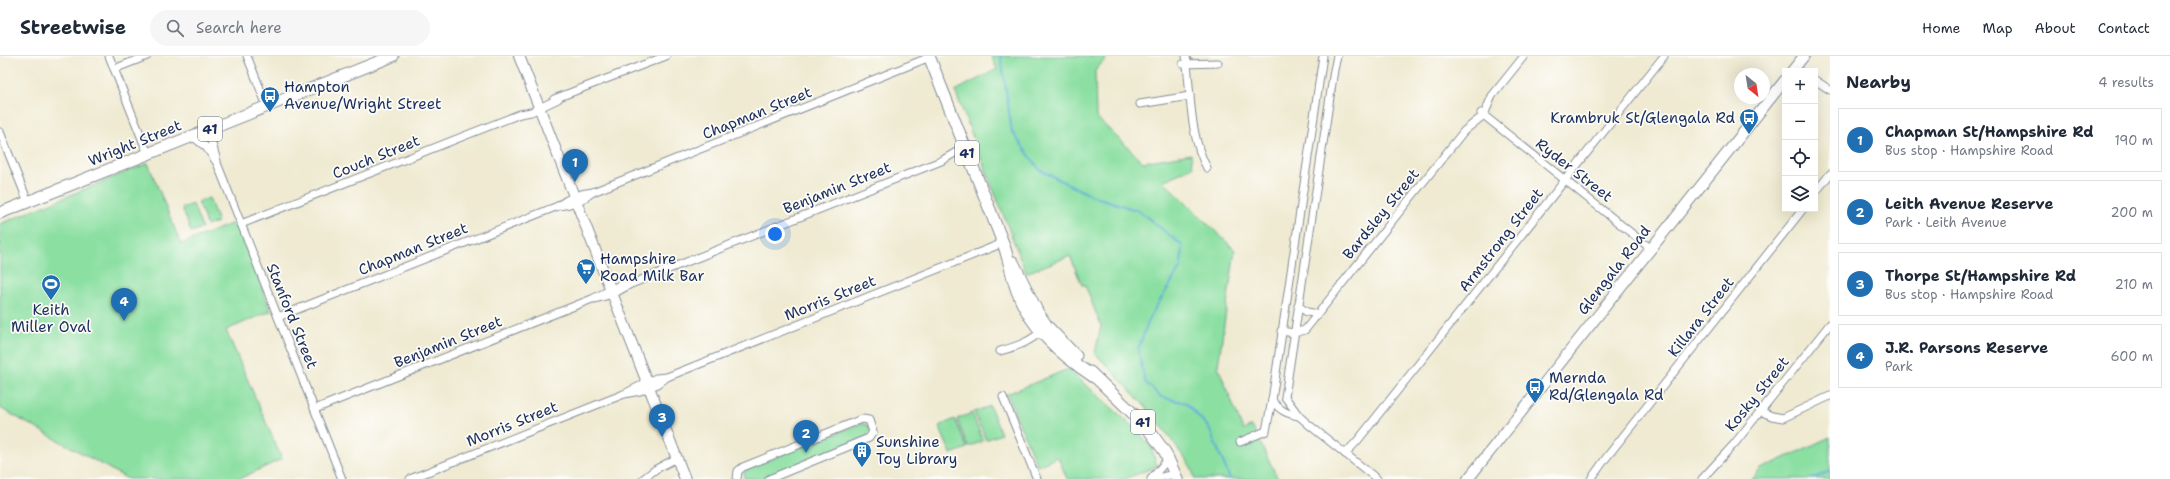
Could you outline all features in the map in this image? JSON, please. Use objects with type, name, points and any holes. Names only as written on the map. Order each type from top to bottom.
[{"type":"main road","name":"Wright Street","points":[[0,213],[393,56]]},
{"type":"main road","name":"41","points":[[930,57],[1004,246],[1018,293],[1029,316],[1146,426],[1161,444],[1176,476]]},
{"type":"street","points":[[109,56],[148,154]]},
{"type":"street","points":[[114,69],[147,56]]},
{"type":"street","points":[[247,56],[267,106]]},
{"type":"street","points":[[519,56],[685,479]]},
{"type":"street","name":"Couch Street","points":[[241,224],[666,56]]},
{"type":"street","points":[[1182,56],[1186,61],[1199,149],[1207,168]]},
{"type":"street","points":[[1240,442],[1266,430],[1272,400],[1281,331],[1323,56]]},
{"type":"street","points":[[1337,56],[1285,397],[1299,416],[1377,479]]},
{"type":"street","name":"Bardsley Street","points":[[1294,333],[1305,330],[1472,119],[1482,114],[1484,103],[1492,96],[1524,56]]},
{"type":"street","name":"Armstrong Street","points":[[1347,455],[1664,56]]},
{"type":"street","points":[[1796,68],[1804,56]]},
{"type":"street","name":"Chapman Street","points":[[278,317],[575,199],[586,198],[593,192],[930,57]]},
{"type":"street","points":[[1186,61],[1218,63]]},
{"type":"street","points":[[1818,82],[1830,90]]},
{"type":"street","name":"Glengala Road","points":[[1468,479],[1782,84]]},
{"type":"street","points":[[1140,104],[1190,92]]},
{"type":"street","name":"Ryder Street","points":[[1482,114],[1650,248]]},
{"type":"street","name":"Stanford Street","points":[[208,130],[216,154],[217,163]]},
{"type":"street","points":[[0,132],[28,202]]},
{"type":"street","name":"Stanford Street","points":[[192,136],[206,147],[217,163],[342,479]]},
{"type":"street","name":"Benjamin Street","points":[[314,409],[966,151]]},
{"type":"street","points":[[1818,189],[1830,174]]},
{"type":"street","name":"Killara Street","points":[[1591,479],[1801,212]]},
{"type":"street","points":[[1297,225],[1310,228]]},
{"type":"street","name":"Morris Street","points":[[410,479],[648,384],[1004,246]]},
{"type":"street","points":[[1298,306],[1307,312],[1318,314]]},
{"type":"street","name":"Kosky Street","points":[[1702,479],[1762,409],[1830,324]]},
{"type":"street","points":[[1000,351],[1023,345],[1044,329]]},
{"type":"street","points":[[1281,331],[1294,333]]},
{"type":"street","points":[[1275,374],[1287,376]]},
{"type":"street","points":[[1762,409],[1779,418],[1787,416],[1830,396]]},
{"type":"street","points":[[1003,397],[1037,479]]},
{"type":"street","points":[[1272,400],[1277,406],[1288,414],[1299,416]]},
{"type":"street","points":[[737,479],[738,471],[743,467],[862,419],[869,420],[873,432],[869,438],[769,479]]},
{"type":"street","points":[[642,479],[676,458]]},
{"type":"street","points":[[1150,479],[1168,459]]},
{"type":"street","points":[[1150,479],[1176,476]]},
{"type":"green space","points":[[991,56],[1108,56],[1095,71],[1096,117],[1143,162],[1191,154],[1193,167],[1163,181],[1235,250],[1218,366],[1243,430],[1252,426],[1278,479],[1195,479],[1191,467],[1154,416],[1095,353],[1101,326],[1085,285],[1082,285],[1070,256],[1026,273],[955,91],[997,69]]},
{"type":"green space","points":[[148,163],[181,244],[236,222],[271,311],[226,330],[282,459],[239,479],[128,479],[0,408],[0,224]]},
{"type":"green space","points":[[209,198],[218,222],[207,226],[198,202]]},
{"type":"green space","points":[[193,204],[202,228],[191,232],[182,208]]},
{"type":"green space","points":[[1068,369],[1138,431],[1151,447],[1157,466],[1125,479],[1067,479],[1058,457],[1037,466],[1007,394]]},
{"type":"green space","points":[[990,406],[1001,434],[986,440],[974,412]]},
{"type":"green space","points":[[972,413],[983,441],[968,447],[957,419]]},
{"type":"green space","points":[[955,419],[967,448],[951,454],[939,426]]},
{"type":"green space","points":[[862,423],[869,426],[870,430],[867,436],[761,479],[744,478],[744,473],[747,469]]},
{"type":"green space","points":[[1830,437],[1830,479],[1752,479],[1761,469]]},
{"type":"waterway","points":[[1001,56],[1012,132],[1040,170],[1090,195],[1139,211],[1182,245],[1181,267],[1151,315],[1138,349],[1145,382],[1161,397],[1186,403],[1209,428],[1230,479]]},
{"type":"waterway","points":[[1812,479],[1830,471]]},
{"type":"place","name":"Hampton Avenue/Wright Street","points":[[270,113]]},
{"type":"place","name":"Krambruk St/Glengala Rd","points":[[1749,135]]},
{"type":"place","name":"Chapman St/Hampshire Rd","points":[[575,182]]},
{"type":"place","name":"Hampshire Road Milk Bar","points":[[586,285]]},
{"type":"place","name":"Keith Miller Oval","points":[[51,301]]},
{"type":"place","name":"J.R. Parsons Reserve","points":[[124,321]]},
{"type":"place","name":"Mernda Rd/Glengala Rd","points":[[1535,404]]},
{"type":"place","name":"Thorpe St/Hampshire Rd","points":[[662,437]]},
{"type":"place","name":"Leith Avenue Reserve","points":[[806,453]]},
{"type":"place","name":"Sunshine Toy Library","points":[[862,468]]}]
